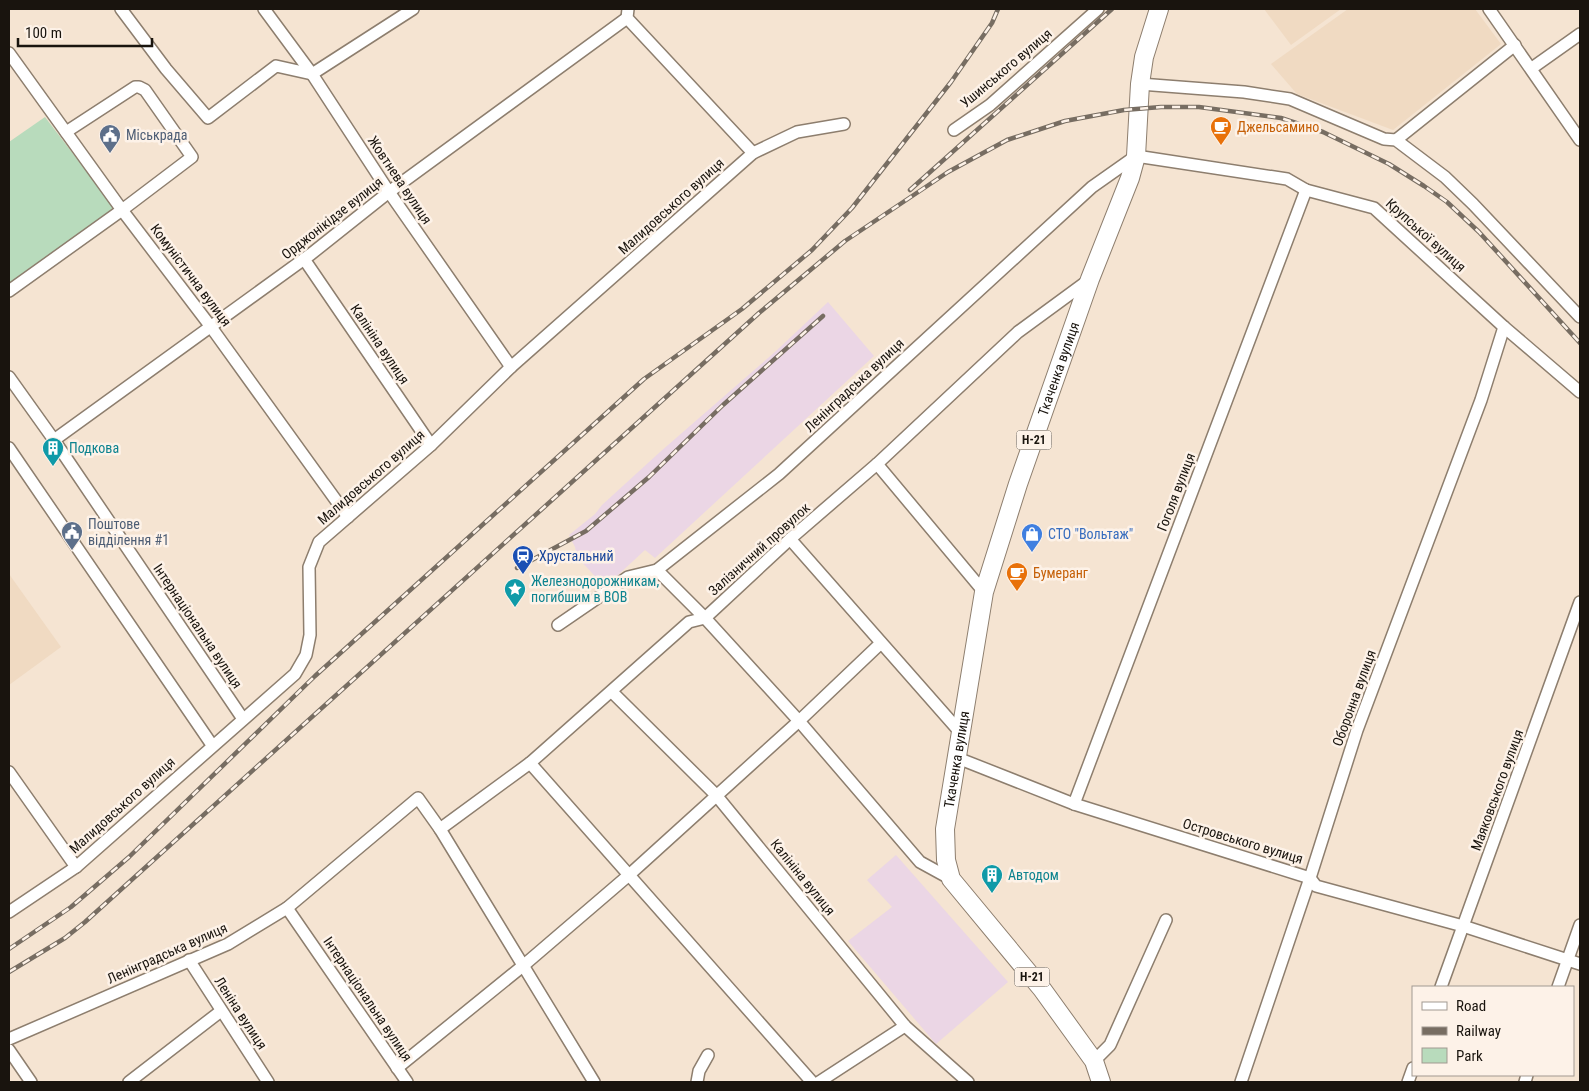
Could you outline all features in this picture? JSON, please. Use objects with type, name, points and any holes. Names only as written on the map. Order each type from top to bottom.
[{"type":"main road","name":"Ткаченка вулиця","points":[[951,880],[946,860],[944,829],[984,592],[1018,484],[1090,279],[1130,178],[1136,156],[1140,84],[1144,57],[1160,9]]},
{"type":"main road","name":"Н-21","points":[[951,880],[1042,989],[1094,1061],[1101,1082]]},
{"type":"street","points":[[121,9],[166,69],[208,118],[276,66],[312,74],[413,9]]},
{"type":"street","name":"Жовтнева вулиця","points":[[264,9],[312,74],[389,192],[511,367]]},
{"type":"street","name":"Ушинського вулиця","points":[[954,130],[990,106],[1098,9]]},
{"type":"street","points":[[1489,9],[1532,68],[1580,140]]},
{"type":"street","points":[[628,13],[753,153]]},
{"type":"street","name":"Орджонікідзе вулиця","points":[[54,440],[304,259],[389,192],[628,13]]},
{"type":"street","points":[[1532,68],[1580,34]]},
{"type":"street","points":[[1396,140],[1515,45]]},
{"type":"street","name":"Комуністична вулиця","points":[[9,52],[122,210],[211,327],[348,517]]},
{"type":"street","points":[[1140,84],[1244,92],[1290,99],[1384,139],[1396,140],[1445,177],[1580,317]]},
{"type":"street","points":[[9,291],[122,210],[192,156],[145,90],[139,87],[134,87],[66,132]]},
{"type":"street","name":"Малидовського вулиця","points":[[9,912],[76,867],[294,674],[306,655],[310,635],[309,568],[319,542],[431,445],[511,367],[753,153],[797,132],[844,124]]},
{"type":"street","name":"Крупської вулиця","points":[[1136,156],[1288,179],[1306,190],[1374,208],[1504,327],[1580,392]]},
{"type":"street","name":"Ленінградська вулиця","points":[[558,624],[628,577],[657,570],[780,474],[1092,186],[1136,156]]},
{"type":"street","name":"Гоголя вулиця","points":[[1074,804],[1306,190]]},
{"type":"street","name":"Калініна вулиця","points":[[304,259],[431,445]]},
{"type":"street","name":"Залізничний провулок","points":[[440,829],[530,763],[689,622],[705,618],[790,539],[877,464],[1018,332],[1090,279]]},
{"type":"street","name":"Оборонна вулиця","points":[[1240,1082],[1310,878],[1357,730],[1481,400],[1504,327]]},
{"type":"street","name":"Інтернаціональна вулиця","points":[[9,377],[54,440],[243,719]]},
{"type":"street","points":[[9,448],[212,745]]},
{"type":"street","points":[[9,469],[19,462]]},
{"type":"street","points":[[877,464],[984,592]]},
{"type":"street","points":[[790,539],[960,732]]},
{"type":"street","points":[[657,570],[705,618],[799,721],[920,862],[951,880]]},
{"type":"street","name":"Маяковського вулиця","points":[[1442,986],[1580,602]]},
{"type":"street","points":[[397,1068],[524,965],[629,875],[799,721],[881,642]]},
{"type":"street","name":"Калініна вулиця","points":[[612,692],[716,795],[905,1026],[968,1082]]},
{"type":"street","name":"Островського вулиця","points":[[955,757],[1074,804],[1310,878],[1316,886],[1463,926],[1580,964]]},
{"type":"street","points":[[530,763],[812,1082]]},
{"type":"street","points":[[9,772],[76,867]]},
{"type":"street","name":"Ленінградська вулиця","points":[[9,1039],[228,944],[287,908],[418,798],[440,829]]},
{"type":"street","points":[[440,829],[594,1082]]},
{"type":"street","name":"Інтернаціональна вулиця","points":[[287,908],[407,1082]]},
{"type":"street","points":[[1094,1061],[1110,1045],[1166,920]]},
{"type":"street","points":[[1558,986],[1580,925]]},
{"type":"street","name":"Леніна вулиця","points":[[189,960],[268,1082]]},
{"type":"street","points":[[129,1082],[221,1011]]},
{"type":"street","points":[[819,1082],[905,1026]]},
{"type":"street","points":[[9,1050],[31,1082]]},
{"type":"street","points":[[697,1082],[699,1071],[708,1055]]},
{"type":"shaded area","points":[[1264,9],[1341,9],[1291,45]]},
{"type":"shaded area","points":[[1348,9],[1475,9],[1501,44],[1393,130],[1297,94],[1271,64]]},
{"type":"shaded area","points":[[828,302],[874,356],[655,558],[645,550],[605,587],[577,557],[575,547],[569,535],[595,514],[602,505],[660,452],[776,351]]},
{"type":"shaded area","points":[[9,574],[61,647],[9,685]]},
{"type":"shaded area","points":[[896,855],[1008,982],[936,1044],[848,941],[892,907],[867,880]]},
{"type":"green space","points":[[45,117],[116,210],[9,286],[9,142]]},
{"type":"railway","points":[[9,949],[71,907],[129,857],[315,676],[644,379],[742,309],[812,250],[852,208],[951,82],[992,23],[998,9]]},
{"type":"railway","points":[[910,190],[1112,9]]},
{"type":"railway","points":[[9,972],[65,938],[85,922],[759,313],[845,241],[948,172],[1007,140],[1065,121],[1124,110],[1161,107],[1199,107],[1281,118],[1323,132],[1389,164],[1447,202],[1479,232],[1580,343]]},
{"type":"railway","points":[[517,568],[586,531],[649,477],[723,405],[823,316]]},
{"type":"place","name":"Джельсамино","points":[[1221,146]]},
{"type":"place","name":"Міськрада","points":[[110,154]]},
{"type":"place","name":"Подкова","points":[[53,467]]},
{"type":"place","name":"Поштове відділення #1","points":[[72,551]]},
{"type":"place","name":"СТО \"Вольтаж\"","points":[[1032,553]]},
{"type":"place","name":"Хрустальний","points":[[523,575]]},
{"type":"place","name":"Бумеранг","points":[[1017,592]]},
{"type":"place","name":"Железнодорожникам, погибшим в ВОВ","points":[[515,608]]},
{"type":"place","name":"Автодом","points":[[992,894]]}]
